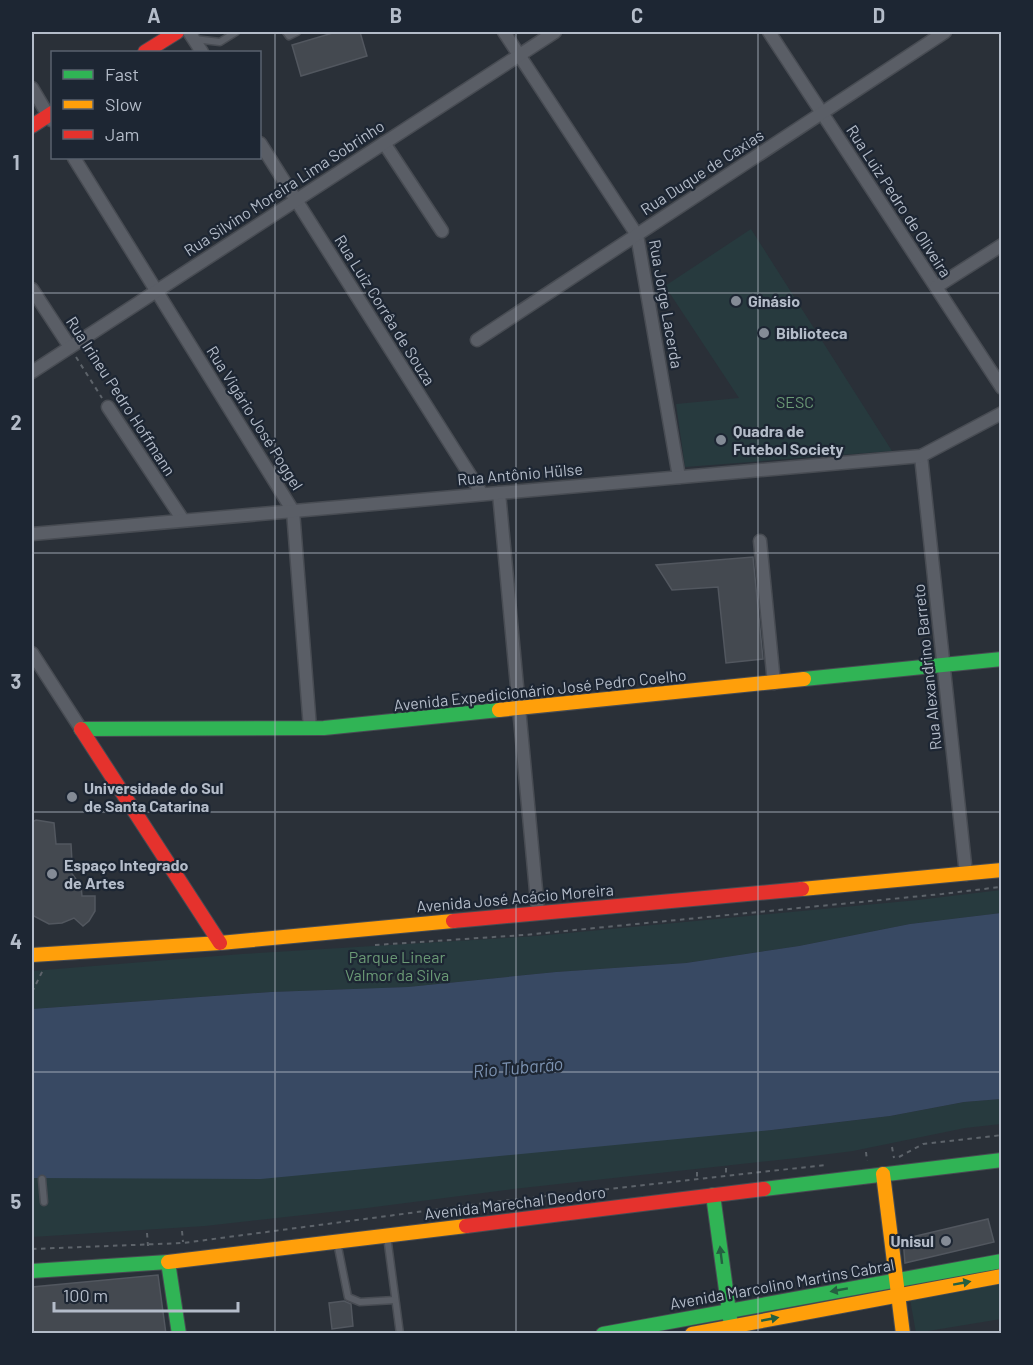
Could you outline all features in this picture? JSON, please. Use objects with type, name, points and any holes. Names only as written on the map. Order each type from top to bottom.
[{"type":"main road","points":[[147,51],[177,32]]},
{"type":"main road","points":[[32,126],[51,117]]},
{"type":"main road","name":"Avenida Expedicionário José Pedro Coelho","points":[[81,729],[310,729],[1002,659]]},
{"type":"main road","points":[[81,729],[220,943]]},
{"type":"main road","name":"Avenida José Acácio Moreira","points":[[32,955],[220,943],[1002,870]]},
{"type":"main road","name":"Avenida Marechal Deodoro","points":[[32,1271],[168,1263],[1002,1160]]},
{"type":"main road","points":[[883,1174],[903,1334]]},
{"type":"main road","points":[[713,1195],[731,1330]]},
{"type":"main road","name":"Avenida Marcolino Martins Cabral","points":[[603,1334],[1002,1261]]},
{"type":"main road","points":[[168,1263],[179,1334]]},
{"type":"main road","name":"Avenida Marcolino Martins Cabral","points":[[692,1334],[731,1330],[1002,1275]]},
{"type":"street","name":"Rua Jorge Lacerda","points":[[504,32],[637,235],[679,477]]},
{"type":"street","name":"Rua Silvino Moreira Lima Sobrinho","points":[[32,372],[555,32]]},
{"type":"street","name":"Rua Luiz Pedro de Oliveira","points":[[769,32],[1002,388]]},
{"type":"street","name":"Rua Duque de Caxias","points":[[477,340],[945,32]]},
{"type":"street","points":[[191,35],[201,51]]},
{"type":"street","points":[[32,88],[51,117]]},
{"type":"street","points":[[384,143],[442,231]]},
{"type":"street","name":"Rua Luiz Corrêa de Souza","points":[[261,145],[482,494]]},
{"type":"street","name":"Rua Vigário José Poggel","points":[[75,159],[293,511],[310,729]]},
{"type":"street","points":[[936,287],[1002,244]]},
{"type":"street","name":"Rua Irineu Pedro Hoffmann","points":[[32,289],[70,347]]},
{"type":"street","name":"Rua Irineu Pedro Hoffmann","points":[[108,407],[183,520]]},
{"type":"street","name":"Rua Antônio Hülse","points":[[32,534],[921,456],[1002,413]]},
{"type":"street","name":"Rua Alexandrino Barreto","points":[[921,456],[966,874]]},
{"type":"street","points":[[499,493],[538,912]]},
{"type":"street","points":[[760,541],[774,683]]},
{"type":"street","points":[[32,653],[81,729]]},
{"type":"lane","points":[[191,35],[220,42],[236,32]]},
{"type":"lane","points":[[286,32],[289,36],[297,32]]},
{"type":"lane","points":[[42,1179],[44,1202]]},
{"type":"lane","points":[[387,1235],[400,1334]]},
{"type":"lane","points":[[337,1242],[348,1297],[360,1302],[395,1300]]},
{"type":"path","name":"Rua Irineu Pedro Hoffmann","points":[[70,347],[108,407]]},
{"type":"path","points":[[32,992],[44,968]]},
{"type":"path","points":[[885,1158],[900,1156],[923,1144],[1002,1135]]},
{"type":"path","points":[[867,1160],[876,1159]]},
{"type":"path","points":[[32,1248],[183,1243],[501,1201],[828,1165]]},
{"type":"green space","name":"SESC","points":[[751,229],[892,451],[685,467],[676,404],[739,398],[665,286]]},
{"type":"green space","name":"Parque Linear Valmor da Silva","points":[[1001,890],[1001,913],[910,924],[799,946],[686,963],[556,972],[408,987],[271,992],[32,1009],[32,971],[242,954],[537,936]]},
{"type":"green space","points":[[1001,1099],[1001,1124],[965,1128],[853,1151],[205,1226],[32,1237],[32,1178],[772,1130],[890,1116],[964,1102]]},
{"type":"green space","points":[[1001,1282],[1001,1319],[916,1333],[910,1299]]},
{"type":"water","name":"Rio Tubarão","points":[[1001,913],[1001,1099],[964,1102],[890,1116],[772,1130],[261,1179],[32,1178],[32,1009],[271,992],[408,987],[556,972],[686,963],[799,946],[910,924]]},
{"type":"building","points":[[336,32],[360,32],[367,56],[301,76],[292,45]]},
{"type":"building","points":[[753,557],[763,659],[726,663],[718,587],[672,590],[656,565]]},
{"type":"building","name":"Espaço Integrado de Artes","points":[[36,820],[54,823],[56,844],[71,844],[70,871],[81,886],[82,896],[95,896],[95,911],[83,926],[74,918],[62,923],[49,924],[32,915],[32,822]]},
{"type":"building","name":"Unisul","points":[[988,1219],[994,1242],[905,1263],[903,1239]]},
{"type":"building","points":[[158,1275],[166,1334],[32,1334],[32,1287]]},
{"type":"building","points":[[344,1301],[351,1304],[353,1326],[332,1329],[329,1303]]},
{"type":"traffic: fast","points":[[804,679],[1002,659]]},
{"type":"traffic: fast","points":[[81,729],[324,728],[499,710]]},
{"type":"traffic: fast","points":[[764,1189],[1002,1160]]},
{"type":"traffic: fast","points":[[713,1195],[731,1326]]},
{"type":"traffic: fast","points":[[603,1334],[1002,1261]]},
{"type":"traffic: fast","points":[[32,1271],[168,1262],[179,1334]]},
{"type":"traffic: slow","points":[[499,710],[804,679]]},
{"type":"traffic: slow","points":[[802,889],[1002,870]]},
{"type":"traffic: slow","points":[[32,955],[220,943],[453,921]]},
{"type":"traffic: slow","points":[[883,1174],[903,1334]]},
{"type":"traffic: slow","points":[[168,1262],[466,1226]]},
{"type":"traffic: slow","points":[[692,1334],[1002,1276]]},
{"type":"traffic: jam","points":[[147,51],[177,32]]},
{"type":"traffic: jam","points":[[32,126],[51,114]]},
{"type":"traffic: jam","points":[[81,729],[220,943]]},
{"type":"traffic: jam","points":[[453,921],[802,889]]},
{"type":"traffic: jam","points":[[466,1226],[764,1189]]},
{"type":"place","name":"Ginásio","points":[[736,301]]},
{"type":"place","name":"Biblioteca","points":[[764,333]]},
{"type":"place","name":"Quadra de Futebol Society","points":[[721,440]]},
{"type":"place","name":"Universidade do Sul de Santa Catarina","points":[[72,797]]},
{"type":"place","name":"Espaço Integrado de Artes","points":[[52,874]]},
{"type":"place","name":"Unisul","points":[[946,1241]]}]
